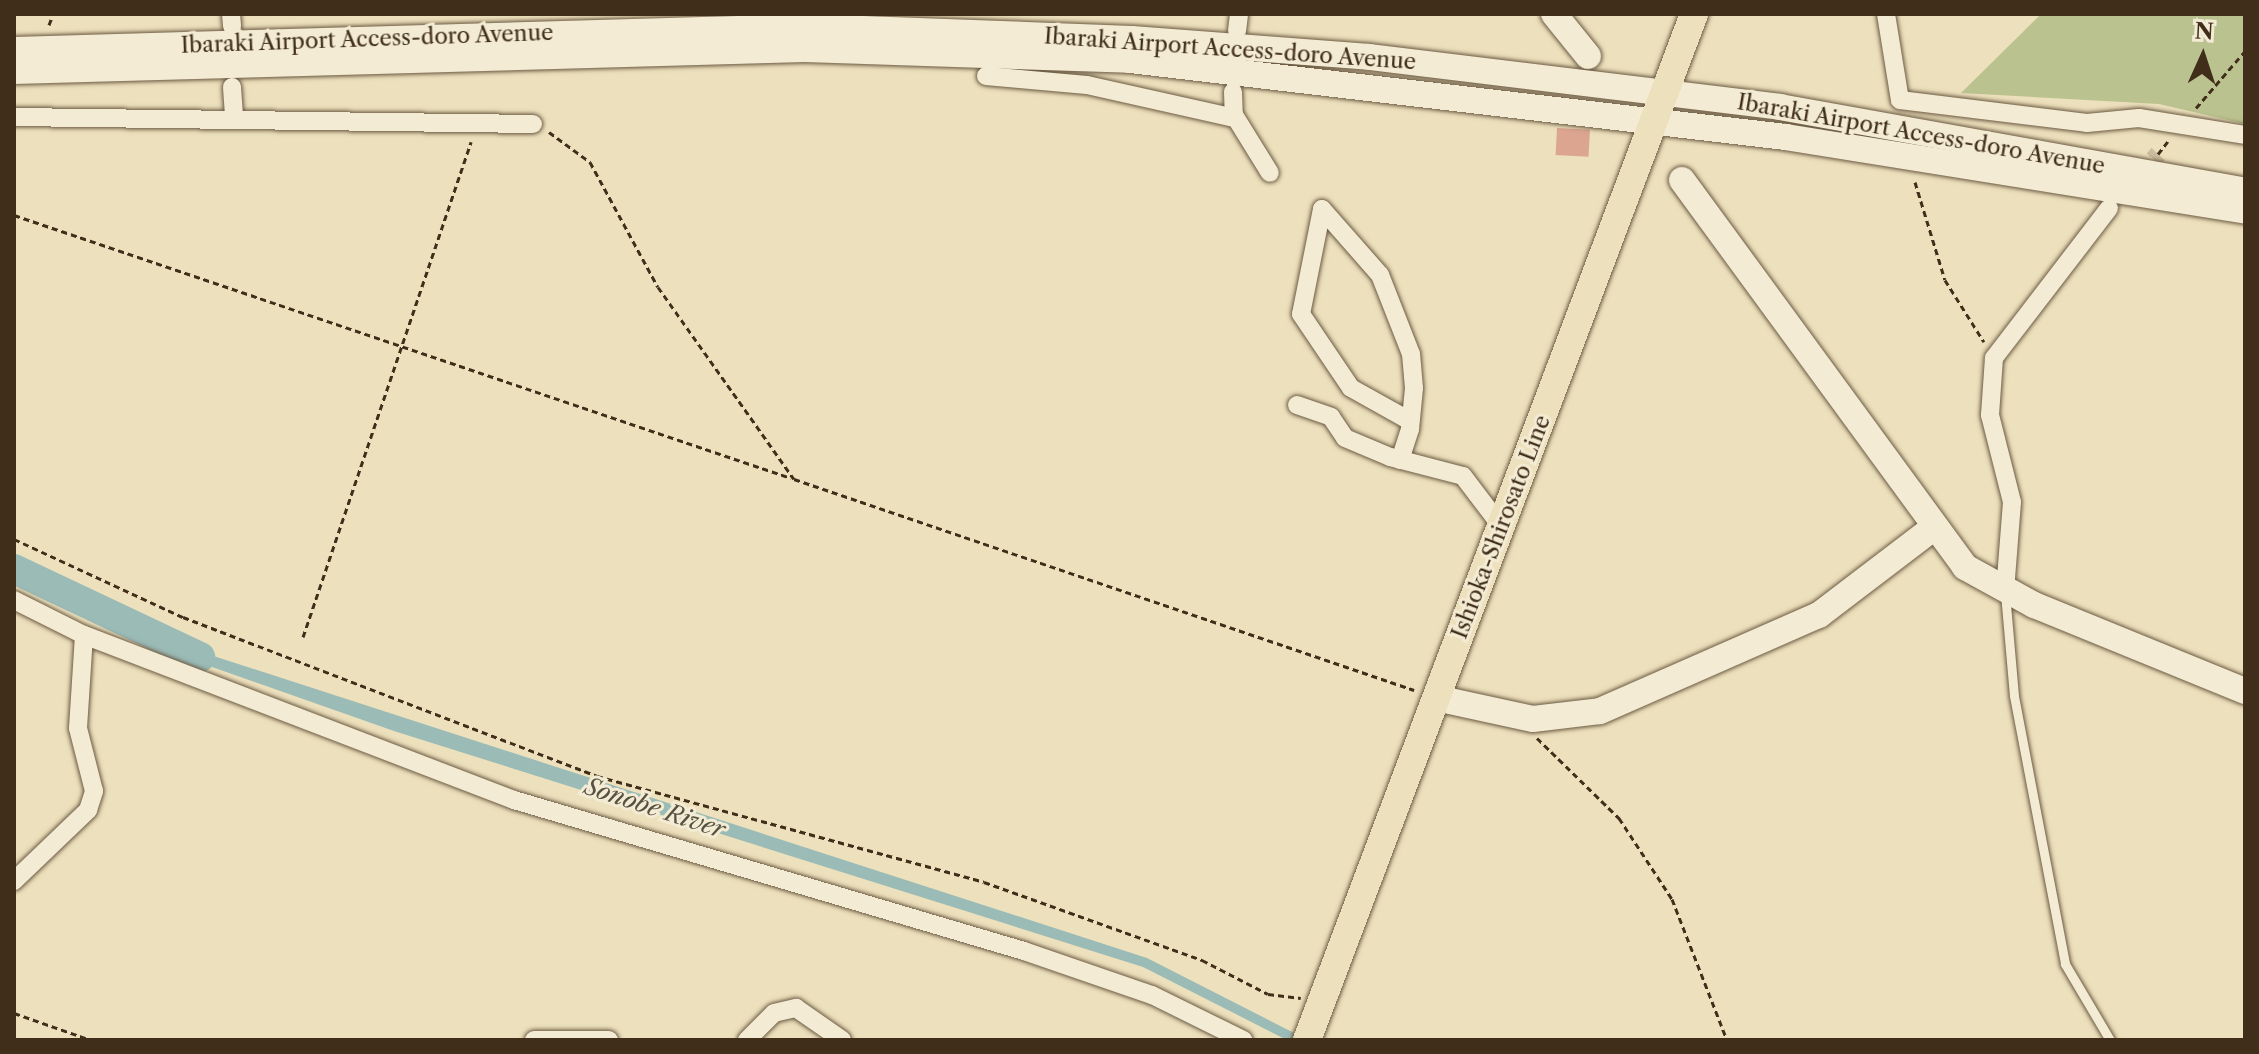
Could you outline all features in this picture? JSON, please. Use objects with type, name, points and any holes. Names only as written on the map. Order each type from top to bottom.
[{"type":"main road","points":[[1554,14],[1588,56]]},
{"type":"main road","name":"Ishioka-Shirosato Line","points":[[1307,1040],[1311,1004],[1436,698],[1694,14]]},
{"type":"main road","name":"Ibaraki Airport Access-doro Avenue","points":[[14,50],[808,27],[949,30],[1369,57],[2245,211]]},
{"type":"main road","name":"Ibaraki Airport Access-doro Avenue","points":[[14,71],[596,51],[949,51],[1303,76],[1887,124],[2245,191]]},
{"type":"main road","points":[[1682,180],[1933,528],[1965,567],[2005,591],[2245,691]]},
{"type":"main road","points":[[1436,698],[1533,719],[1600,711],[1761,646],[1819,615],[1933,528]]},
{"type":"street","points":[[1886,14],[1900,100],[2087,123],[2184,122],[2245,135]]},
{"type":"street","points":[[986,76],[1087,85],[1235,118]]},
{"type":"street","points":[[232,87],[234,119]]},
{"type":"street","points":[[1233,92],[1235,118],[1270,173]]},
{"type":"street","points":[[14,117],[533,124]]},
{"type":"street","points":[[2005,591],[2012,502],[1990,415],[1994,358],[2109,208]]},
{"type":"street","points":[[1400,460],[1410,421],[1411,354],[1380,275],[1322,209],[1301,314],[1351,388],[1410,421]]},
{"type":"street","points":[[1297,405],[1331,417],[1345,438],[1400,460],[1463,476],[1501,526]]},
{"type":"street","points":[[14,600],[84,635],[514,800],[1009,946],[1152,995],[1243,1040]]},
{"type":"street","points":[[14,881],[88,810],[94,791],[78,728],[84,635]]},
{"type":"street","points":[[747,1040],[774,1013],[796,1008],[842,1040]]},
{"type":"street","points":[[534,1040],[609,1040]]},
{"type":"lane","points":[[2005,591],[2014,696],[2065,964],[2110,1040]]},
{"type":"path","points":[[49,25],[53,14]]},
{"type":"path","points":[[2158,154],[2245,51]]},
{"type":"path","points":[[303,637],[478,123]]},
{"type":"path","points":[[533,124],[577,147],[590,162],[658,287],[794,479]]},
{"type":"path","points":[[1915,182],[1945,280],[1994,358]]},
{"type":"path","points":[[14,215],[1436,698]]},
{"type":"path","points":[[14,539],[183,617],[597,776],[984,882],[1202,960],[1268,994],[1311,1004]]},
{"type":"path","points":[[1533,719],[1539,742],[1619,818],[1672,899],[1727,1040]]},
{"type":"path","points":[[14,1013],[91,1040]]},
{"type":"green space","points":[[2041,14],[2245,14],[2245,124],[2159,104],[1961,93]]},
{"type":"water","points":[[164,640],[1147,958],[1308,1040],[1287,1040],[1143,967],[394,731],[161,649]]},
{"type":"building","points":[[1557,128],[1590,130],[1589,157],[1556,155]]},
{"type":"waterway","name":"Sonobe River","points":[[14,569],[200,657]]},
{"type":"tunnel","points":[[2135,179],[2158,154]]}]
